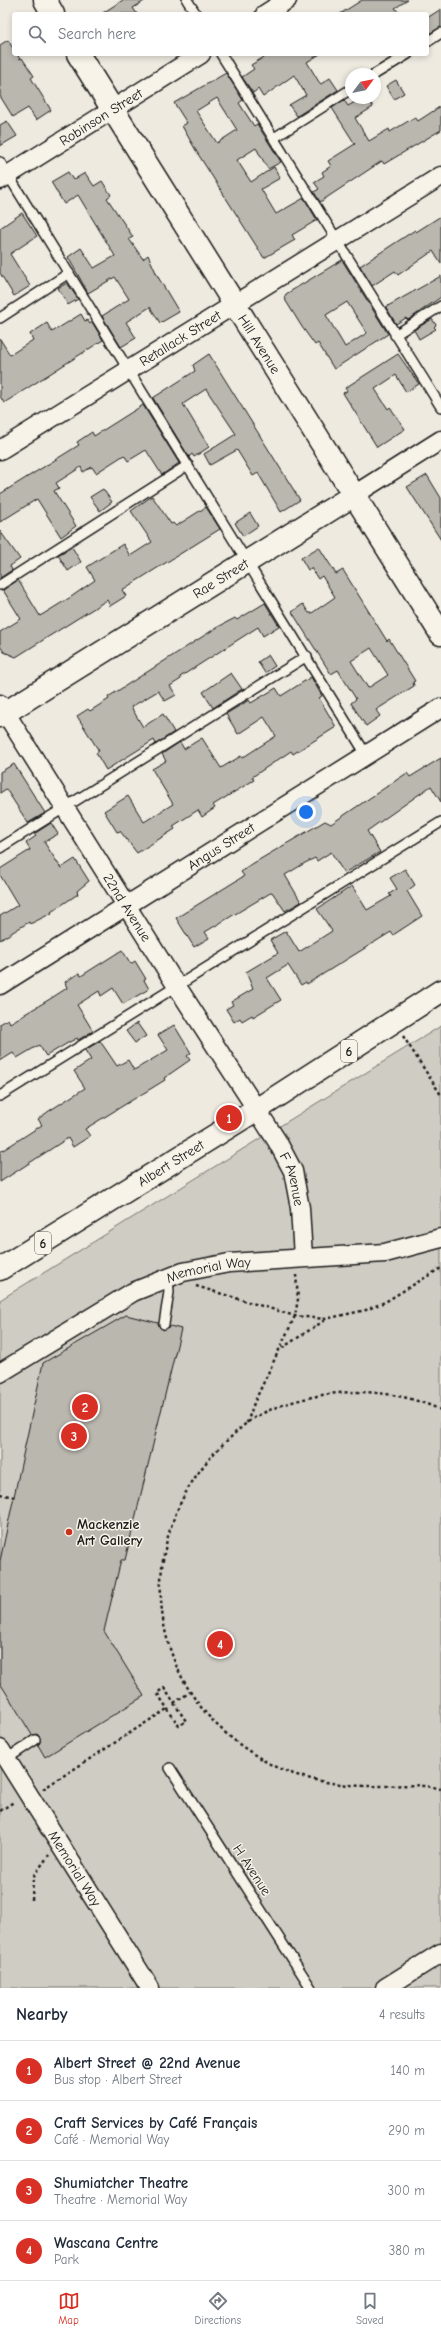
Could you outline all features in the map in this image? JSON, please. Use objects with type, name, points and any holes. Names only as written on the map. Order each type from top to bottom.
[{"type":"street","points":[[45,0],[52,12]]},
{"type":"street","points":[[268,12],[287,0]]},
{"type":"street","name":"Hill Avenue","points":[[79,56],[441,634]]},
{"type":"street","name":"Robinson Street","points":[[3,172],[113,109],[198,56]]},
{"type":"street","name":"Retallack Street","points":[[0,450],[441,176]]},
{"type":"street","name":"Rae Street","points":[[2,711],[248,561],[441,440]]},
{"type":"street","name":"Angus Street","points":[[0,985],[367,756],[441,708]]},
{"type":"street","name":"22nd Avenue","points":[[2,711],[66,806],[126,905],[256,1110]]},
{"type":"street","name":"Albert Street","points":[[0,1269],[256,1110],[441,991]]},
{"type":"street","name":"F Avenue","points":[[256,1110],[293,1171],[300,1208],[299,1257]]},
{"type":"street","name":"Memorial Way","points":[[0,1373],[134,1292],[175,1275],[229,1262],[385,1252],[441,1238]]},
{"type":"street","name":"Memorial Way","points":[[2,1757],[30,1797],[150,1988]]},
{"type":"street","points":[[385,1988],[441,1953]]},
{"type":"lane","points":[[187,0],[195,12]]},
{"type":"lane","points":[[429,41],[441,33]]},
{"type":"lane","points":[[222,56],[336,241],[441,407]]},
{"type":"lane","points":[[381,70],[405,56]]},
{"type":"lane","points":[[274,138],[345,93]]},
{"type":"lane","points":[[3,172],[129,369],[307,656],[367,756]]},
{"type":"lane","points":[[0,318],[69,273]]},
{"type":"lane","points":[[395,335],[441,306]]},
{"type":"lane","points":[[0,585],[188,465]]},
{"type":"lane","points":[[0,848],[307,656]]},
{"type":"lane","points":[[0,1096],[176,985],[441,822]]},
{"type":"lane","points":[[164,1324],[169,1292],[175,1275]]},
{"type":"lane","points":[[2,1757],[35,1740]]},
{"type":"lane","name":"H Avenue","points":[[170,1768],[311,1988]]},
{"type":"path","points":[[394,1022],[441,1095]]},
{"type":"path","points":[[247,1423],[254,1402],[282,1348],[295,1316],[298,1299],[299,1257]]},
{"type":"path","points":[[175,1275],[190,1284],[295,1316],[326,1319],[366,1310],[385,1302],[441,1268]]},
{"type":"path","points":[[282,1348],[326,1319]]},
{"type":"path","points":[[441,1410],[410,1398],[381,1392],[338,1392],[292,1401],[260,1414],[218,1448],[199,1470],[178,1506],[164,1548],[160,1575],[162,1617],[171,1651],[190,1692],[223,1732],[272,1765],[297,1774],[348,1784],[409,1785],[441,1789]]},
{"type":"path","points":[[0,1494],[14,1497]]},
{"type":"path","points":[[164,1688],[186,1721],[179,1726],[168,1709],[157,1693],[164,1688]]},
{"type":"path","points":[[174,1704],[190,1692]]},
{"type":"path","points":[[30,1797],[168,1709]]},
{"type":"path","points":[[32,1900],[33,1877],[50,1854]]},
{"type":"shaded area","points":[[441,1026],[441,1988],[0,1988],[0,1300]]},
{"type":"building","points":[[123,0],[146,0],[133,8],[136,12],[104,12]]},
{"type":"building","points":[[362,0],[408,0],[395,8],[398,12],[343,12]]},
{"type":"building","points":[[441,9],[441,27],[429,34],[429,17]]},
{"type":"building","points":[[8,40],[12,47],[12,56],[18,56],[20,59],[22,58],[34,76],[31,78],[51,110],[36,120],[28,108],[13,117],[0,96],[0,45]]},
{"type":"building","points":[[266,56],[317,56],[307,62],[319,82],[321,84],[330,78],[338,90],[297,116],[289,105],[306,95],[294,75],[263,97],[258,89],[253,93],[242,77],[254,69],[251,65]]},
{"type":"building","points":[[226,73],[243,100],[239,103],[254,126],[257,124],[281,162],[268,169],[256,148],[237,160],[251,182],[274,167],[280,178],[261,189],[276,214],[304,198],[317,220],[292,235],[295,240],[264,258],[198,154],[182,126],[187,123],[174,103]],"holes":[[[217,98],[237,130],[217,143],[196,111]]]},
{"type":"building","points":[[396,80],[404,93],[394,99],[386,86]]},
{"type":"building","points":[[344,100],[345,104],[348,106],[352,104],[371,104],[373,107],[355,118],[369,141],[389,129],[390,132],[415,117],[418,121],[441,106],[441,130],[384,164],[382,161],[320,202],[314,192],[319,189],[314,182],[324,176],[322,172],[331,166],[328,161],[355,144],[332,108]]},
{"type":"building","points":[[7,121],[17,136],[0,146],[0,125]]},
{"type":"building","points":[[68,172],[73,180],[85,173],[94,186],[102,181],[111,195],[107,198],[133,237],[129,239],[143,259],[148,255],[158,277],[179,312],[160,323],[150,307],[126,322],[136,338],[121,347],[102,316],[129,299],[115,277],[88,293],[68,257],[81,248],[94,268],[115,256],[78,195],[64,204],[51,182]]},
{"type":"building","points":[[22,213],[37,236],[10,254],[30,286],[14,296],[0,273],[0,228]]},
{"type":"building","points":[[441,216],[441,264],[433,251],[398,275],[395,271],[372,286],[360,266],[415,230],[416,232]]},
{"type":"building","points":[[342,260],[388,334],[334,369],[318,343],[315,345],[302,327],[284,298],[286,294]],"holes":[[[347,302],[367,333],[345,347],[326,315]]]},
{"type":"building","points":[[441,276],[441,297],[408,320],[406,318],[396,324],[386,307]]},
{"type":"building","points":[[67,283],[78,299],[68,305],[58,288]]},
{"type":"building","points":[[81,314],[85,321],[87,320],[90,324],[92,322],[103,340],[4,403],[0,396],[0,339],[10,355],[33,340],[30,334],[47,323],[52,332]]},
{"type":"building","points":[[432,319],[436,325],[434,327],[436,329],[419,339],[414,330]]},
{"type":"building","points":[[209,354],[300,500],[281,512],[258,473],[253,476],[237,450],[210,465],[204,454],[236,434],[206,389],[183,404],[209,447],[194,457],[192,454],[189,457],[153,398],[195,371],[193,365]]},
{"type":"building","points":[[398,354],[419,384],[406,392],[396,375],[375,389],[388,409],[390,407],[405,429],[377,447],[343,393],[347,391],[345,388]]},
{"type":"building","points":[[143,405],[179,463],[162,475],[146,450],[128,461],[124,455],[96,473],[92,467],[83,472],[81,467],[56,483],[59,488],[54,491],[76,526],[61,537],[37,499],[0,522],[0,494],[79,445],[77,442],[92,432],[94,436]]},
{"type":"building","points":[[427,475],[441,498],[441,540],[407,487]]},
{"type":"building","points":[[103,489],[112,502],[100,511],[90,497]]},
{"type":"building","points":[[152,496],[171,524],[173,523],[176,526],[206,507],[220,529],[122,590],[126,596],[110,606],[107,600],[16,657],[4,652],[0,646],[0,632],[21,619],[3,590],[18,580],[40,616],[71,597],[95,580],[87,567],[123,544],[130,556],[152,542],[131,511]]},
{"type":"building","points":[[250,513],[258,526],[243,536],[235,523]]},
{"type":"building","points":[[0,531],[20,559],[10,566],[12,570],[0,578]]},
{"type":"building","points":[[72,547],[81,562],[68,571],[58,555]]},
{"type":"building","points":[[319,547],[336,574],[343,570],[387,641],[389,639],[415,681],[413,682],[414,686],[376,710],[380,716],[366,726],[351,703],[356,699],[338,670],[331,674],[292,612],[303,604],[309,613],[312,613],[335,597],[322,576],[318,579],[311,568],[308,570],[301,558]],"holes":[[[371,648],[388,675],[368,688],[351,661]]]},
{"type":"building","points":[[265,603],[279,626],[263,636],[258,627],[180,677],[181,679],[170,686],[176,695],[165,701],[158,691],[131,707],[143,727],[163,714],[174,732],[156,744],[154,740],[106,770],[96,753],[99,751],[77,716],[88,709],[90,711],[109,699],[108,697],[216,628],[235,618],[237,620]]},
{"type":"building","points":[[268,655],[275,666],[265,673],[258,662]]},
{"type":"building","points":[[231,673],[242,689],[213,708],[203,692]]},
{"type":"building","points":[[311,677],[322,696],[319,698],[336,727],[293,754],[291,751],[252,777],[254,780],[213,805],[215,808],[202,817],[198,810],[173,826],[175,829],[137,853],[120,831],[117,832],[104,811],[128,796],[144,822],[173,804],[152,769],[166,761],[162,754],[180,742],[184,749],[202,738],[221,768],[241,756],[242,758],[276,736],[264,717],[238,734],[226,714],[249,700],[251,703],[276,688],[281,696]]},
{"type":"building","points":[[441,758],[441,802],[431,786],[367,831],[380,852],[344,873],[331,852],[317,861],[315,858],[305,863],[285,875],[301,902],[285,911],[272,892],[205,932],[209,938],[194,947],[176,918],[244,876],[241,872],[252,864],[325,821],[331,824],[407,773],[410,777]]},
{"type":"building","points":[[14,764],[45,813],[28,823],[6,789],[0,793],[0,772]]},
{"type":"building","points":[[51,823],[58,834],[44,842],[61,868],[75,859],[89,881],[77,891],[78,894],[51,912],[52,913],[30,924],[29,922],[0,940],[0,916],[18,905],[0,875],[0,869],[30,850],[26,843],[36,836],[34,834]]},
{"type":"building","points":[[405,869],[415,885],[407,891],[422,916],[393,935],[391,932],[307,984],[306,982],[301,985],[288,965],[267,978],[281,1000],[253,1017],[252,1015],[242,1021],[240,1018],[234,1022],[226,1009],[233,1005],[231,1002],[253,989],[246,972],[278,953],[270,940],[286,931],[299,952],[332,931],[317,909],[352,886],[367,910],[391,896],[389,894],[397,889],[390,878]]},
{"type":"building","points":[[122,950],[131,964],[135,961],[146,979],[144,980],[149,989],[123,1004],[113,988],[101,996],[99,991],[77,1005],[93,1031],[78,1040],[77,1038],[46,1056],[39,1045],[17,1058],[13,1053],[0,1061],[0,1024],[8,1019],[10,1023],[50,999],[67,988],[65,982],[79,973],[81,976]]},
{"type":"building","points":[[137,1023],[146,1036],[135,1043],[126,1031]]},
{"type":"building","points":[[174,1025],[191,1053],[187,1056],[190,1060],[164,1078],[165,1080],[85,1129],[90,1136],[73,1147],[68,1138],[0,1182],[0,1152],[42,1125],[38,1119],[85,1088],[74,1071],[91,1060],[85,1050],[100,1041],[117,1066],[128,1060],[134,1070],[168,1050],[158,1035]]},
{"type":"building","name":"Mackenzie Art Gallery","points":[[126,1315],[158,1323],[163,1330],[170,1326],[181,1329],[125,1560],[121,1560],[104,1631],[144,1696],[45,1757],[38,1745],[40,1742],[40,1737],[37,1734],[32,1735],[0,1683],[0,1561],[43,1363]]},
{"type":"place","name":"Albert Street @ 22nd Avenue","points":[[229,1118]]},
{"type":"place","name":"Craft Services by Café Français","points":[[85,1407]]},
{"type":"place","name":"Shumiatcher Theatre","points":[[74,1436]]},
{"type":"place","name":"Mackenzie Art Gallery","points":[[69,1532]]},
{"type":"place","name":"Wascana Centre","points":[[220,1644]]}]
